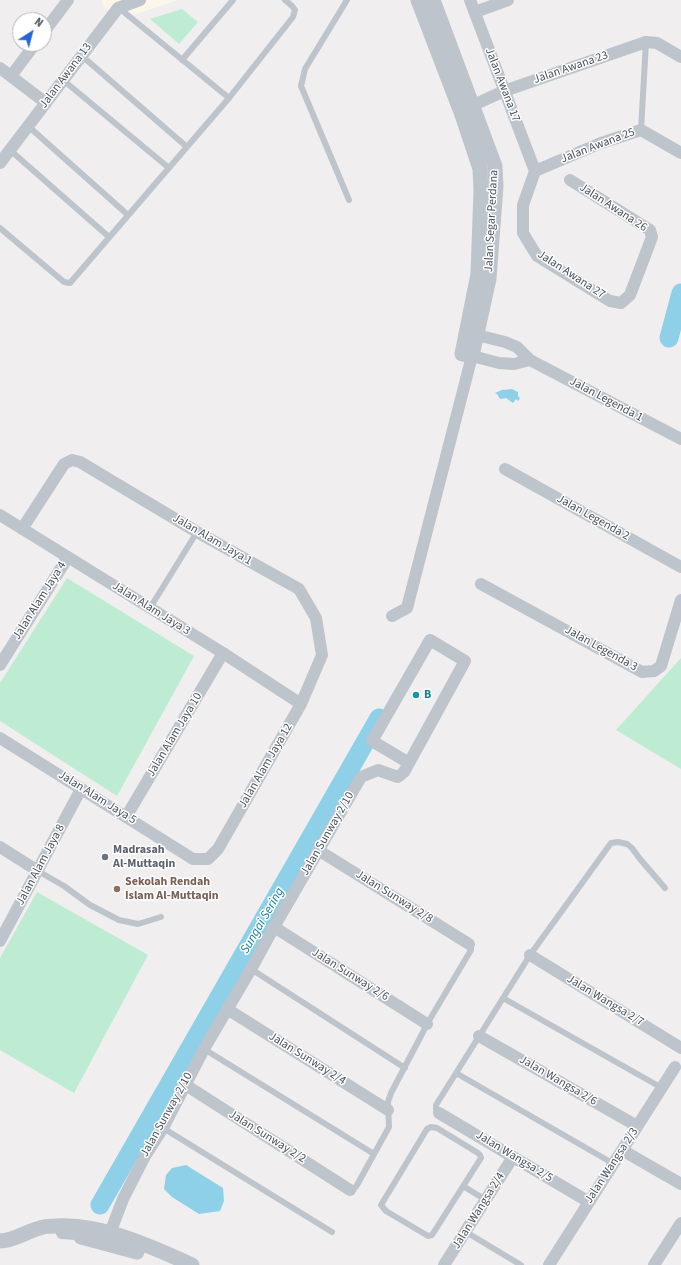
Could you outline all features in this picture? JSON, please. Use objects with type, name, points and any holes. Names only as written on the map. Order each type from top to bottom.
[{"type":"street","points":[[52,21],[68,0]]},
{"type":"street","points":[[117,4],[140,0]]},
{"type":"street","name":"Jalan Segar Perdana","points":[[418,0],[466,109],[495,166],[496,186],[489,279],[471,333],[467,355]]},
{"type":"street","name":"Jalan Segar Perdana","points":[[433,0],[466,109]]},
{"type":"street","name":"Jalan Awana 17","points":[[470,0],[535,171]]},
{"type":"street","points":[[475,12],[508,0]]},
{"type":"street","name":"Jalan Awana 13","points":[[0,163],[82,56],[117,4]]},
{"type":"street","points":[[646,42],[657,43],[681,57]]},
{"type":"street","name":"Jalan Awana 23","points":[[466,109],[504,91],[646,42]]},
{"type":"street","points":[[11,76],[29,52]]},
{"type":"street","points":[[0,68],[46,103]]},
{"type":"street","name":"Jalan Awana 25","points":[[535,171],[601,143],[641,130],[681,153]]},
{"type":"street","name":"Jalan Awana 27","points":[[535,171],[523,205],[523,233],[537,256],[610,301],[621,303]]},
{"type":"street","name":"Jalan Awana 26","points":[[570,180],[650,230],[652,237],[630,296],[621,303]]},
{"type":"street","name":"Jalan Legenda 1","points":[[471,333],[517,347],[530,360],[681,439]]},
{"type":"street","points":[[392,616],[407,608],[410,598],[467,355],[499,363],[514,364],[530,360]]},
{"type":"street","name":"Jalan Alam Jaya 1","points":[[22,529],[64,464],[72,460],[80,462],[197,532],[299,590],[316,618],[322,655]]},
{"type":"street","name":"Jalan Legenda 2","points":[[505,469],[681,568]]},
{"type":"street","name":"Jalan Alam Jaya 3","points":[[0,515],[301,704]]},
{"type":"street","name":"Jalan Alam Jaya 4","points":[[0,665],[68,557]]},
{"type":"street","name":"Jalan Legenda 3","points":[[481,584],[642,672],[654,671],[661,666],[681,600]]},
{"type":"street","name":"Jalan Sunway 2/10","points":[[110,1233],[123,1199],[145,1156],[163,1128],[184,1084],[361,777],[378,770],[398,777],[404,772],[409,763],[465,661],[430,640],[372,741],[409,763]]},
{"type":"street","name":"Jalan Alam Jaya 10","points":[[126,817],[223,654]]},
{"type":"street","name":"Jalan Alam Jaya 12","points":[[193,859],[208,859],[218,849],[301,704],[322,655]]},
{"type":"street","name":"Jalan Alam Jaya 5","points":[[0,738],[193,859]]},
{"type":"street","name":"Jalan Alam Jaya 8","points":[[0,941],[81,789]]},
{"type":"street","points":[[0,847],[38,871]]},
{"type":"street","name":"Jalan Sunway 2/8","points":[[318,850],[469,944]]},
{"type":"street","name":"Jalan Sunway 2/6","points":[[274,927],[427,1024]]},
{"type":"street","name":"Jalan Wangsa 2/7","points":[[530,955],[681,1048]]},
{"type":"street","name":"Jalan Sunway 2/4","points":[[227,1009],[388,1110]]},
{"type":"street","name":"Jalan Wangsa 2/6","points":[[479,1036],[637,1126]]},
{"type":"street","name":"Jalan Wangsa 2/3","points":[[549,1265],[675,1067]]},
{"type":"street","name":"Jalan Sunway 2/2","points":[[184,1084],[350,1190]]},
{"type":"street","name":"Jalan Wangsa 2/5","points":[[439,1113],[589,1202]]},
{"type":"street","points":[[622,1150],[681,1184]]},
{"type":"street","name":"Jalan Wangsa 2/4","points":[[444,1265],[513,1157]]},
{"type":"street","points":[[654,1265],[681,1223]]},
{"type":"street","points":[[0,1241],[6,1241],[41,1227],[57,1226],[82,1228],[110,1233],[160,1251],[192,1265]]},
{"type":"street","points":[[0,1248],[7,1248],[42,1236],[62,1233],[103,1236],[110,1233]]},
{"type":"street","points":[[62,1233],[90,1238],[139,1253]]},
{"type":"street","points":[[110,1233],[112,1239],[117,1244],[164,1262]]},
{"type":"lane","points":[[182,60],[233,0]]},
{"type":"lane","points":[[0,228],[64,282],[70,283],[229,98],[293,17],[295,10],[285,0]]},
{"type":"lane","points":[[347,0],[305,69],[301,86],[349,200]]},
{"type":"lane","points":[[117,4],[229,98]]},
{"type":"lane","points":[[641,130],[646,42]]},
{"type":"lane","points":[[82,56],[187,147]]},
{"type":"lane","points":[[63,80],[169,168]]},
{"type":"lane","points":[[28,126],[128,215]]},
{"type":"lane","points":[[10,150],[110,237]]},
{"type":"lane","points":[[150,608],[197,532]]},
{"type":"lane","points":[[439,1113],[436,1109],[436,1105],[530,955],[611,843],[618,842],[627,844],[632,848],[664,888]]},
{"type":"lane","points":[[38,871],[64,886],[90,905],[119,920],[138,924],[161,917]]},
{"type":"lane","points":[[350,1190],[354,1189],[357,1185],[389,1127],[388,1102],[391,1093],[427,1024],[471,950],[471,946],[469,944]]},
{"type":"lane","points":[[251,969],[405,1068]]},
{"type":"lane","points":[[503,998],[662,1088]]},
{"type":"lane","points":[[204,1048],[374,1154]]},
{"type":"lane","points":[[456,1073],[614,1164]]},
{"type":"lane","points":[[431,1127],[437,1128],[480,1155],[481,1158],[463,1186],[432,1236],[428,1236],[386,1211],[381,1205],[427,1129],[431,1127]]},
{"type":"lane","points":[[163,1128],[332,1232]]},
{"type":"lane","points":[[463,1186],[486,1200]]},
{"type":"lane","points":[[466,1232],[521,1265]]},
{"type":"shaded area","points":[[101,0],[179,0],[133,15],[105,9]]},
{"type":"green space","points":[[182,9],[198,22],[179,44],[150,19]]},
{"type":"green space","points":[[67,578],[194,656],[117,796],[0,721],[0,683]]},
{"type":"green space","points":[[681,658],[681,769],[616,730]]},
{"type":"green space","points":[[37,892],[148,955],[74,1093],[0,1050],[0,958]]},
{"type":"water","points":[[512,389],[518,392],[518,396],[520,398],[518,401],[516,399],[513,403],[506,398],[499,398],[495,393],[502,390]]},
{"type":"water","points":[[186,1165],[223,1188],[224,1201],[220,1211],[199,1214],[172,1197],[164,1189],[166,1175],[172,1168]]},
{"type":"waterway","name":"Sungai Sering","points":[[669,338],[681,293]]},
{"type":"waterway","name":"Sungai Sering","points":[[100,1205],[379,718]]},
{"type":"place","name":"B","points":[[416,695]]},
{"type":"place","name":"Madrasah Al-Muttaqin","points":[[105,857]]},
{"type":"place","name":"Sekolah Rendah Islam Al-Muttaqin","points":[[117,889]]}]
